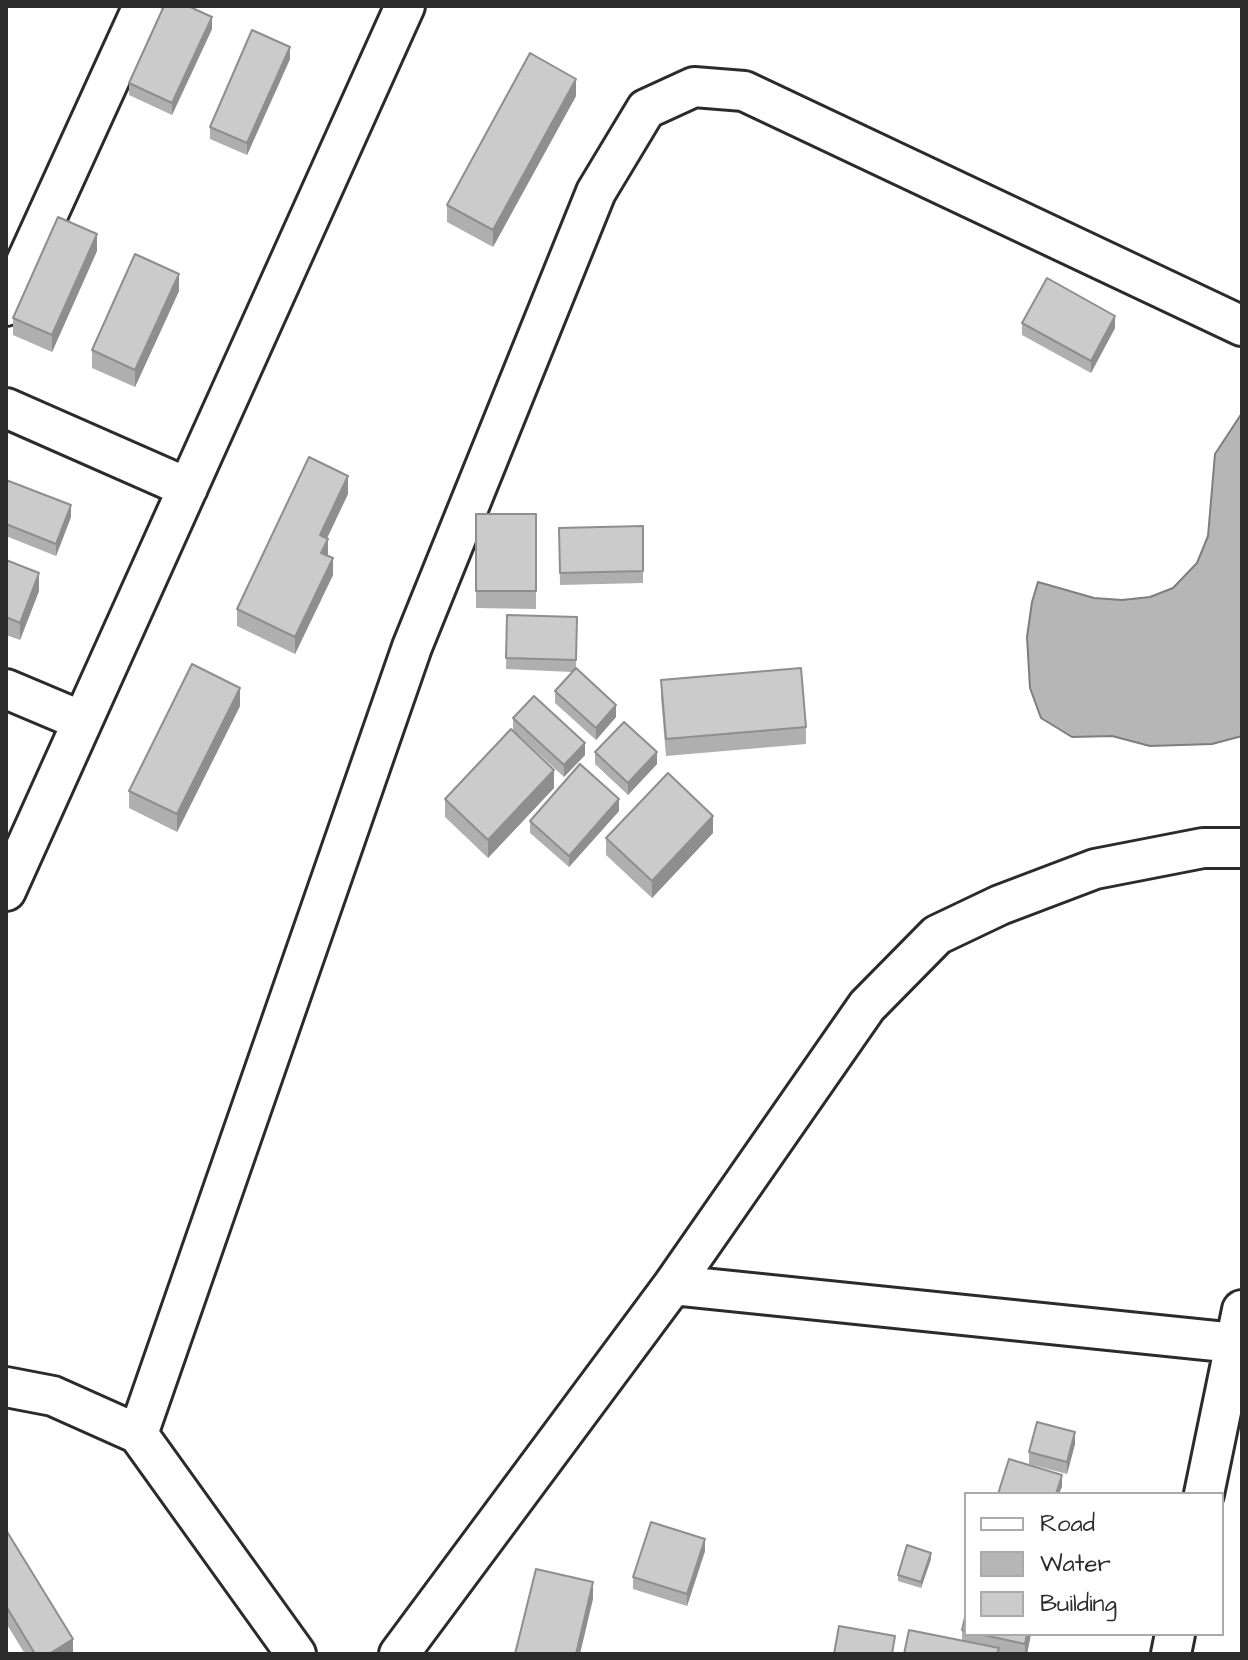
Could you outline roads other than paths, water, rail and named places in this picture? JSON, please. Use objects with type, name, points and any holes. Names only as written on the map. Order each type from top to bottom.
[{"type":"street","points":[[6,306],[143,6]]},
{"type":"street","points":[[6,891],[405,6]]},
{"type":"street","points":[[138,1434],[412,647],[596,192],[646,109],[694,87],[744,91],[1242,326]]},
{"type":"street","points":[[6,408],[188,488]]},
{"type":"street","points":[[6,689],[82,721]]},
{"type":"street","points":[[399,1654],[673,1285],[867,1006],[937,935],[1000,905],[1095,869],[1203,848],[1242,848]]},
{"type":"street","points":[[673,1285],[1239,1326],[1204,1492]]},
{"type":"street","points":[[6,1387],[53,1396],[138,1434],[296,1654]]},
{"type":"water","points":[[1242,413],[1242,736],[1212,744],[1150,746],[1112,736],[1072,737],[1041,718],[1030,688],[1027,637],[1038,582],[1094,598],[1122,600],[1150,597],[1173,588],[1197,563],[1208,536],[1215,454]]}]
